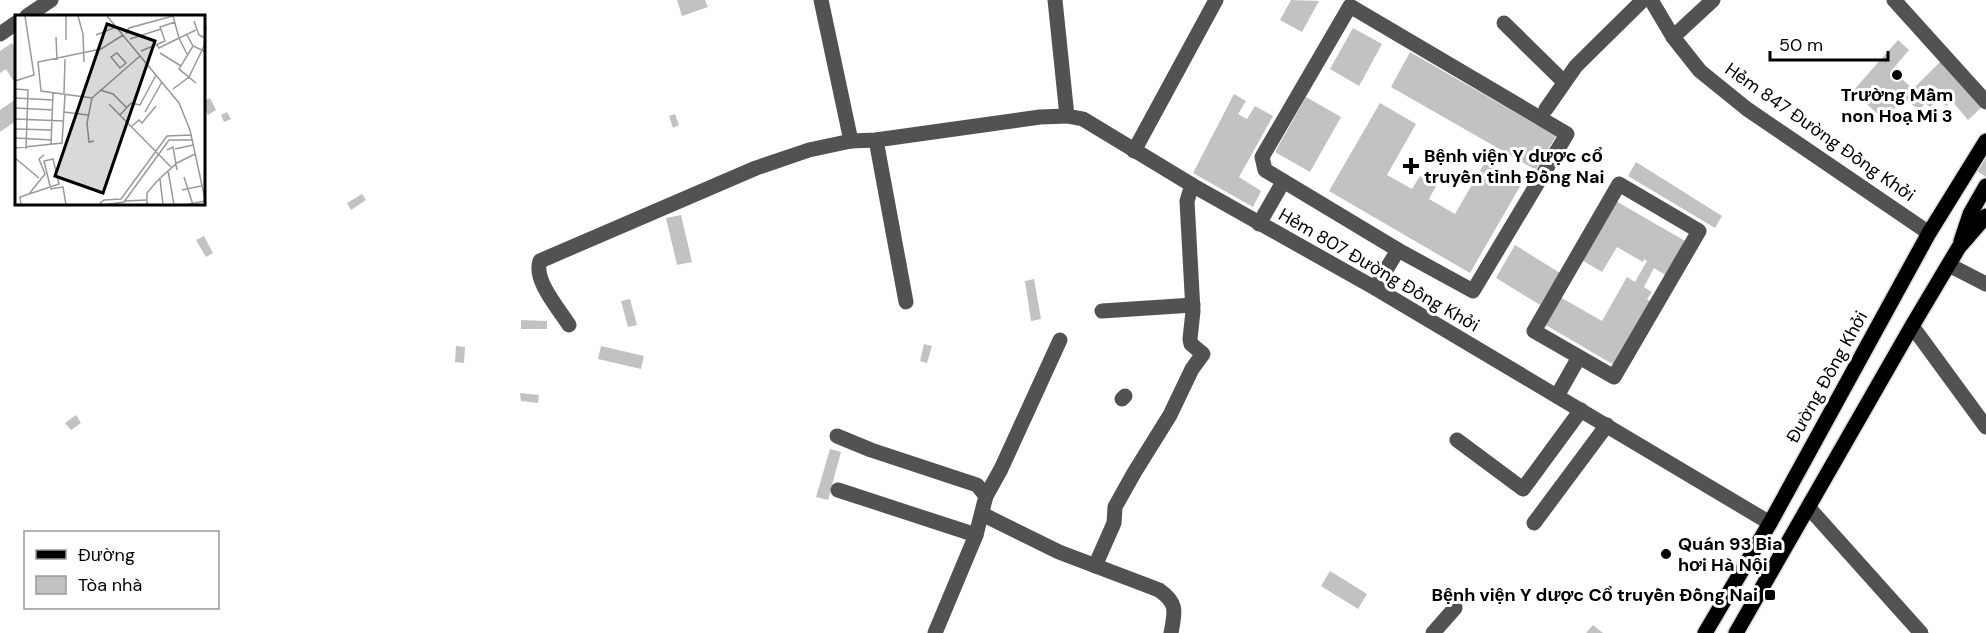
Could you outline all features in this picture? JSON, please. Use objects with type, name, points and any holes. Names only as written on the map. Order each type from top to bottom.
[{"type":"main road","name":"Đường Đồng Khởi","points":[[1705,633],[1770,523],[1929,233],[1986,141]]},
{"type":"main road","points":[[1736,633],[1949,265],[1959,247],[1970,214],[1986,186]]},
{"type":"main road","points":[[1959,247],[1986,216]]},
{"type":"main road","points":[[1770,523],[1792,538]]},
{"type":"street","points":[[28,15],[51,0]]},
{"type":"street","points":[[821,0],[851,141]]},
{"type":"street","points":[[569,325],[541,280],[538,268],[540,261],[756,168],[809,150],[851,141],[876,140],[1040,117],[1067,116],[1055,0]]},
{"type":"street","points":[[1134,150],[1216,0]]},
{"type":"street","points":[[1546,109],[1576,66],[1643,0]]},
{"type":"street","name":"Hẻm 847 Đường Đồng Khởi","points":[[1652,0],[1673,37],[1700,71],[1747,109],[1929,233]]},
{"type":"street","points":[[1673,37],[1713,0]]},
{"type":"street","points":[[1894,0],[1986,102]]},
{"type":"street","points":[[1350,6],[1567,134],[1473,291],[1398,250],[1265,170],[1262,157],[1350,6]]},
{"type":"street","points":[[1504,22],[1564,82]]},
{"type":"street","points":[[0,34],[15,24]]},
{"type":"street","name":"Hẻm 807 Đường Đồng Khởi","points":[[1067,116],[1083,119],[1191,185],[1375,288],[1770,523]]},
{"type":"street","points":[[876,140],[906,302]]},
{"type":"street","points":[[1259,224],[1283,182]]},
{"type":"street","points":[[1618,184],[1699,231],[1614,378],[1579,357],[1534,331],[1618,184]]},
{"type":"street","points":[[1095,566],[1114,523],[1115,507],[1170,416],[1192,369],[1203,354],[1190,341],[1193,305],[1187,201],[1191,185]]},
{"type":"street","points":[[1375,288],[1398,250]]},
{"type":"street","points":[[1949,265],[1986,284]]},
{"type":"street","points":[[1102,311],[1193,305]]},
{"type":"street","points":[[1912,326],[1986,427]]},
{"type":"street","points":[[935,633],[976,535],[986,496],[1001,469],[1060,340]]},
{"type":"street","points":[[1557,396],[1579,357]]},
{"type":"street","points":[[1457,440],[1523,489],[1581,410]]},
{"type":"street","points":[[1534,523],[1606,425]]},
{"type":"street","points":[[837,436],[871,450],[977,485],[986,496]]},
{"type":"street","points":[[838,490],[976,535]]},
{"type":"street","points":[[1809,508],[1921,633]]},
{"type":"street","points":[[982,514],[1059,552],[1159,590],[1168,596],[1174,605],[1171,633]]},
{"type":"street","points":[[1433,633],[1455,608]]},
{"type":"building","points":[[677,0],[705,0],[708,7],[682,16]]},
{"type":"building","points":[[1291,0],[1319,1],[1302,32],[1280,20]]},
{"type":"building","points":[[1353,28],[1382,44],[1359,86],[1330,69]]},
{"type":"building","points":[[1898,40],[1909,50],[1892,70],[1913,89],[1941,61],[1982,107],[1968,120],[1952,101],[1946,106],[1937,96],[1941,91],[1937,88],[1932,93],[1938,99],[1930,107],[1925,103],[1919,110],[1904,98],[1884,120],[1853,91]]},
{"type":"building","points":[[12,43],[15,48],[15,83],[6,69],[0,73],[0,51]]},
{"type":"building","points":[[1410,52],[1556,136],[1536,170],[1391,87]]},
{"type":"building","points":[[1234,94],[1246,101],[1238,114],[1247,119],[1255,106],[1273,116],[1239,177],[1261,191],[1253,207],[1193,173]]},
{"type":"building","points":[[1306,97],[1341,117],[1310,172],[1275,152]]},
{"type":"building","points":[[210,98],[216,110],[208,115],[206,112],[206,100]]},
{"type":"building","points":[[15,100],[15,122],[0,132],[0,110]]},
{"type":"building","points":[[1380,103],[1416,124],[1387,175],[1412,189],[1420,176],[1436,186],[1429,199],[1455,214],[1485,162],[1522,183],[1470,273],[1329,191]]},
{"type":"building","points":[[227,112],[231,119],[224,122],[221,115]]},
{"type":"building","points":[[675,114],[679,125],[673,128],[669,116]]},
{"type":"building","points":[[1986,158],[1986,177],[1977,171]]},
{"type":"building","points":[[1636,162],[1722,216],[1715,228],[1628,176]]},
{"type":"building","points":[[362,194],[366,200],[351,210],[347,203]]},
{"type":"building","points":[[1614,200],[1687,242],[1667,276],[1654,268],[1644,287],[1652,292],[1647,299],[1650,301],[1614,365],[1544,324],[1560,297],[1602,321],[1627,277],[1635,282],[1647,261],[1644,259],[1643,262],[1617,247],[1602,272],[1580,259]]},
{"type":"building","points":[[681,215],[692,262],[677,265],[666,218]]},
{"type":"building","points":[[204,236],[213,253],[206,257],[196,240]]},
{"type":"building","points":[[1515,245],[1560,273],[1540,305],[1496,278]]},
{"type":"building","points":[[1034,279],[1041,319],[1031,321],[1025,281]]},
{"type":"building","points":[[630,299],[637,325],[628,327],[621,301]]},
{"type":"building","points":[[521,320],[547,321],[547,329],[521,329]]},
{"type":"building","points":[[924,344],[932,346],[927,363],[920,361]]},
{"type":"building","points":[[456,346],[465,347],[464,363],[455,362]]},
{"type":"building","points":[[601,346],[644,356],[641,369],[598,359]]},
{"type":"building","points":[[520,393],[539,395],[538,403],[521,401]]},
{"type":"building","points":[[76,415],[81,423],[71,430],[65,423]]},
{"type":"building","points":[[830,449],[841,452],[828,500],[816,497]]},
{"type":"building","points":[[1330,571],[1367,594],[1358,609],[1321,586]]},
{"type":"building","points":[[1593,625],[1603,633],[1586,633]]},
{"type":"place","name":"Trường Mầm non Hoạ Mi 3","points":[[1897,75]]},
{"type":"place","name":"Bệnh viện Y dược cổ truyền tỉnh Đồng Nai","points":[[1411,166]]},
{"type":"place","name":"Quán 93 Bia hơi Hà Nội","points":[[1666,554]]},
{"type":"place","name":"Bệnh viện Y dược Cổ truyền Đồng Nai","points":[[1770,595]]}]
